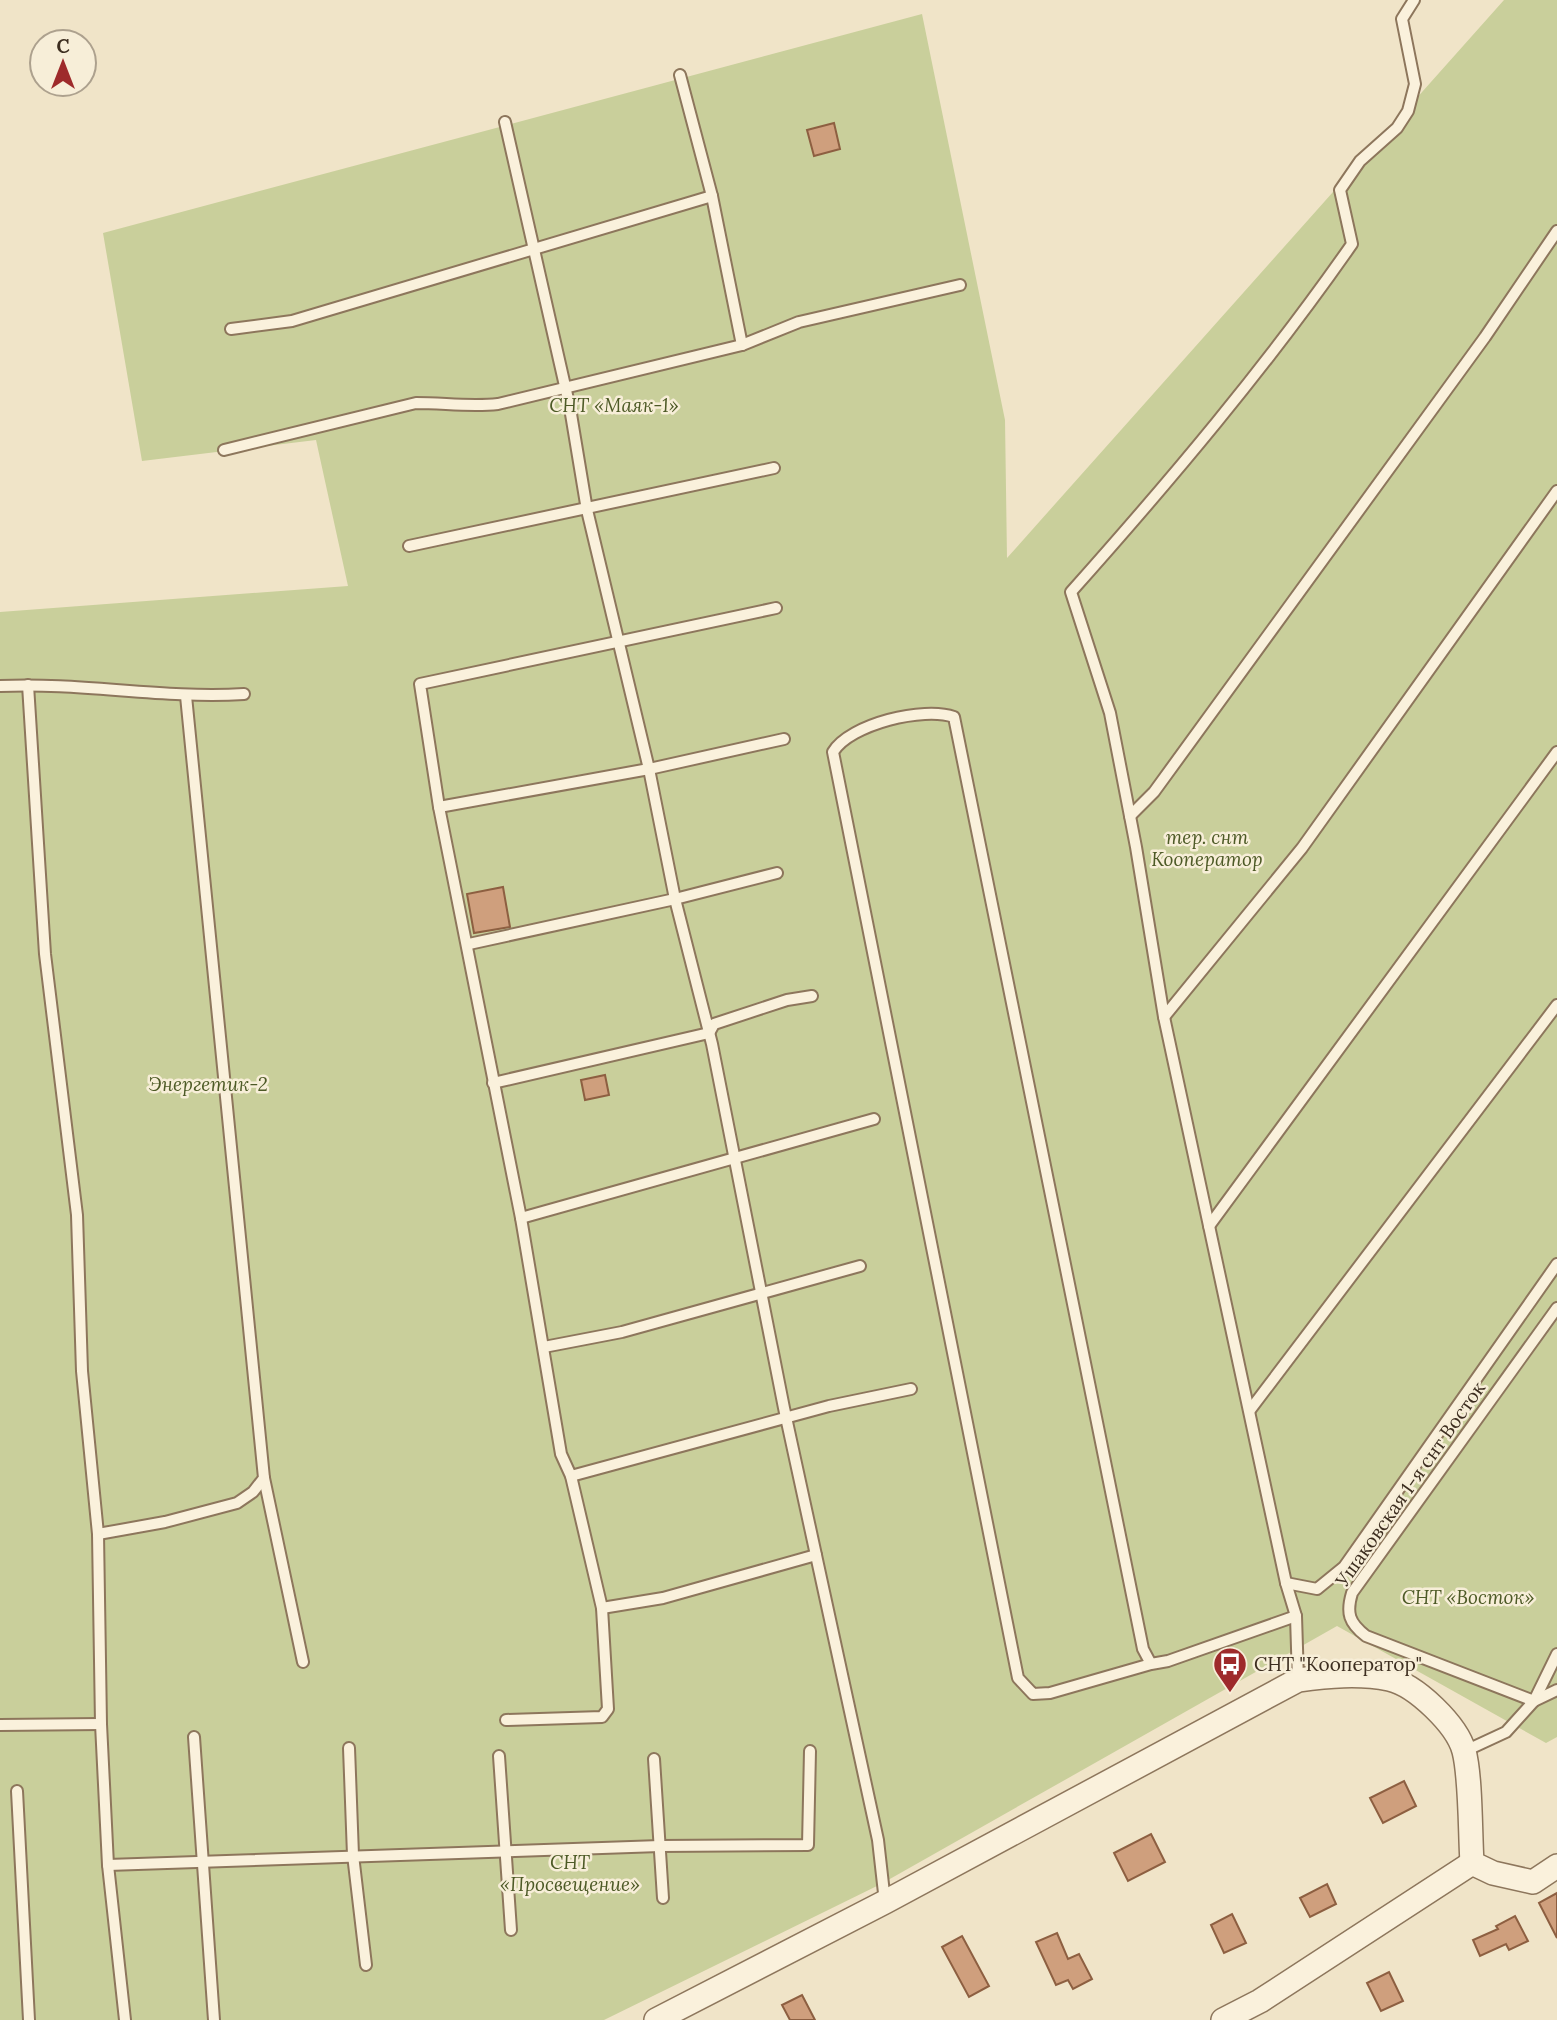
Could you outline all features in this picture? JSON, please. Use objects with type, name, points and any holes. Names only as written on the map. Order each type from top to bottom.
[{"type":"street","points":[[656,2020],[885,1902],[1298,1680],[1338,1675],[1391,1679],[1428,1702],[1454,1727],[1465,1751],[1472,1863]]},
{"type":"street","points":[[1472,1863],[1493,1874],[1533,1882],[1557,1866]]},
{"type":"street","points":[[1223,2020],[1260,2001],[1472,1863]]},
{"type":"lane","points":[[1298,1680],[1296,1616],[1286,1583],[1164,1017],[1110,713],[1071,592],[1283,339],[1352,244],[1340,190],[1360,161],[1397,128],[1408,111],[1415,84],[1402,19],[1414,0]]},
{"type":"lane","points":[[680,75],[712,196],[742,345]]},
{"type":"lane","points":[[505,122],[565,386],[587,510],[649,769],[675,899],[709,1034],[786,1420],[878,1840],[885,1902]]},
{"type":"lane","points":[[231,330],[292,321],[712,196]]},
{"type":"lane","points":[[1130,816],[1162,780],[1485,337],[1557,231]]},
{"type":"lane","points":[[224,450],[416,403],[446,403],[470,407],[498,404],[742,345],[799,323],[960,285]]},
{"type":"lane","points":[[409,546],[774,468]]},
{"type":"lane","points":[[1164,1017],[1302,848],[1557,491]]},
{"type":"lane","points":[[506,1720],[602,1717],[608,1709],[602,1608],[571,1476],[561,1454],[521,1218],[493,1083],[469,944],[439,807],[420,684],[776,608]]},
{"type":"lane","points":[[0,686],[63,684],[186,695],[244,694]]},
{"type":"lane","points":[[28,685],[45,954],[77,1215],[82,1371],[98,1534],[101,1724],[108,1865],[125,2020]]},
{"type":"lane","points":[[186,695],[264,1478],[303,1662]]},
{"type":"lane","points":[[1151,1664],[1143,1649],[1097,1434],[1035,1102],[954,717],[940,712],[920,712],[861,731],[839,742],[833,752],[1018,1678],[1033,1695],[1050,1693],[1168,1661],[1296,1616]]},
{"type":"lane","points":[[439,807],[649,769],[784,739]]},
{"type":"lane","points":[[1209,1226],[1557,752]]},
{"type":"lane","points":[[469,944],[675,899],[777,873]]},
{"type":"lane","points":[[709,1034],[714,1024],[738,1014],[812,996]]},
{"type":"lane","points":[[1250,1410],[1557,1005]]},
{"type":"lane","points":[[493,1083],[709,1034]]},
{"type":"lane","points":[[521,1218],[874,1119]]},
{"type":"lane","points":[[1286,1583],[1317,1589],[1343,1567],[1557,1264]]},
{"type":"lane","points":[[544,1347],[622,1332],[860,1266]]},
{"type":"lane","name":"Ушаковская 1-я снт Восток","points":[[1534,1701],[1366,1636],[1351,1625],[1348,1608],[1352,1592],[1557,1308]]},
{"type":"lane","points":[[571,1476],[786,1420],[829,1406],[911,1390]]},
{"type":"lane","points":[[98,1534],[165,1522],[237,1503],[253,1492],[264,1478]]},
{"type":"lane","points":[[602,1608],[663,1598],[816,1555]]},
{"type":"lane","points":[[1465,1751],[1506,1732],[1534,1701],[1557,1654]]},
{"type":"lane","points":[[1534,1701],[1557,1690]]},
{"type":"lane","points":[[0,1726],[101,1724]]},
{"type":"lane","points":[[194,1737],[214,2020]]},
{"type":"lane","points":[[349,1748],[353,1855],[366,1965]]},
{"type":"lane","points":[[108,1865],[505,1850],[808,1845],[810,1751]]},
{"type":"lane","points":[[499,1756],[510,1930]]},
{"type":"lane","points":[[654,1759],[663,1899]]},
{"type":"lane","points":[[17,1791],[29,2020]]},
{"type":"green space","points":[[1504,0],[1557,0],[1557,1315],[1408,1526],[1557,1320],[1557,1737],[1546,1743],[1337,1626],[881,1884],[604,2020],[0,2020],[0,612],[348,586],[316,440],[142,461],[103,233],[922,14],[1005,420],[1007,558]]},
{"type":"building","points":[[834,123],[840,149],[814,156],[807,130]]},
{"type":"building","points":[[503,887],[510,927],[474,933],[467,894]]},
{"type":"building","points":[[605,1075],[609,1095],[585,1100],[581,1080]]},
{"type":"building","points":[[1404,1781],[1416,1806],[1383,1823],[1370,1798]]},
{"type":"building","points":[[1151,1834],[1165,1862],[1128,1881],[1114,1853]]},
{"type":"building","points":[[1327,1884],[1336,1904],[1310,1917],[1300,1898]]},
{"type":"building","points":[[1557,1893],[1557,1938],[1539,1903]]},
{"type":"building","points":[[1232,1914],[1246,1943],[1224,1953],[1211,1925]]},
{"type":"building","points":[[1515,1916],[1528,1941],[1509,1950],[1506,1944],[1480,1956],[1473,1940],[1498,1929],[1496,1926]]},
{"type":"building","points":[[1057,1933],[1068,1959],[1079,1954],[1092,1979],[1073,1989],[1068,1980],[1056,1985],[1036,1942]]},
{"type":"building","points":[[962,1936],[989,1986],[969,1997],[942,1947]]},
{"type":"building","points":[[1389,1972],[1403,2001],[1381,2011],[1367,1983]]},
{"type":"building","points":[[802,1995],[815,2020],[790,2020],[782,2005]]},
{"type":"place","name":"СНТ \"Кооператор\"","points":[[1230,1694]]},
{"type":"park label","name":"СНТ «Маяк-1»","points":[[614,405]]},
{"type":"park label","name":"тер. снт Кооператор","points":[[1207,848]]},
{"type":"park label","name":"Энергетик-2","points":[[208,1084]]},
{"type":"park label","name":"СНТ «Восток»","points":[[1468,1597]]},
{"type":"park label","name":"СНТ «Просвещение»","points":[[570,1873]]}]
